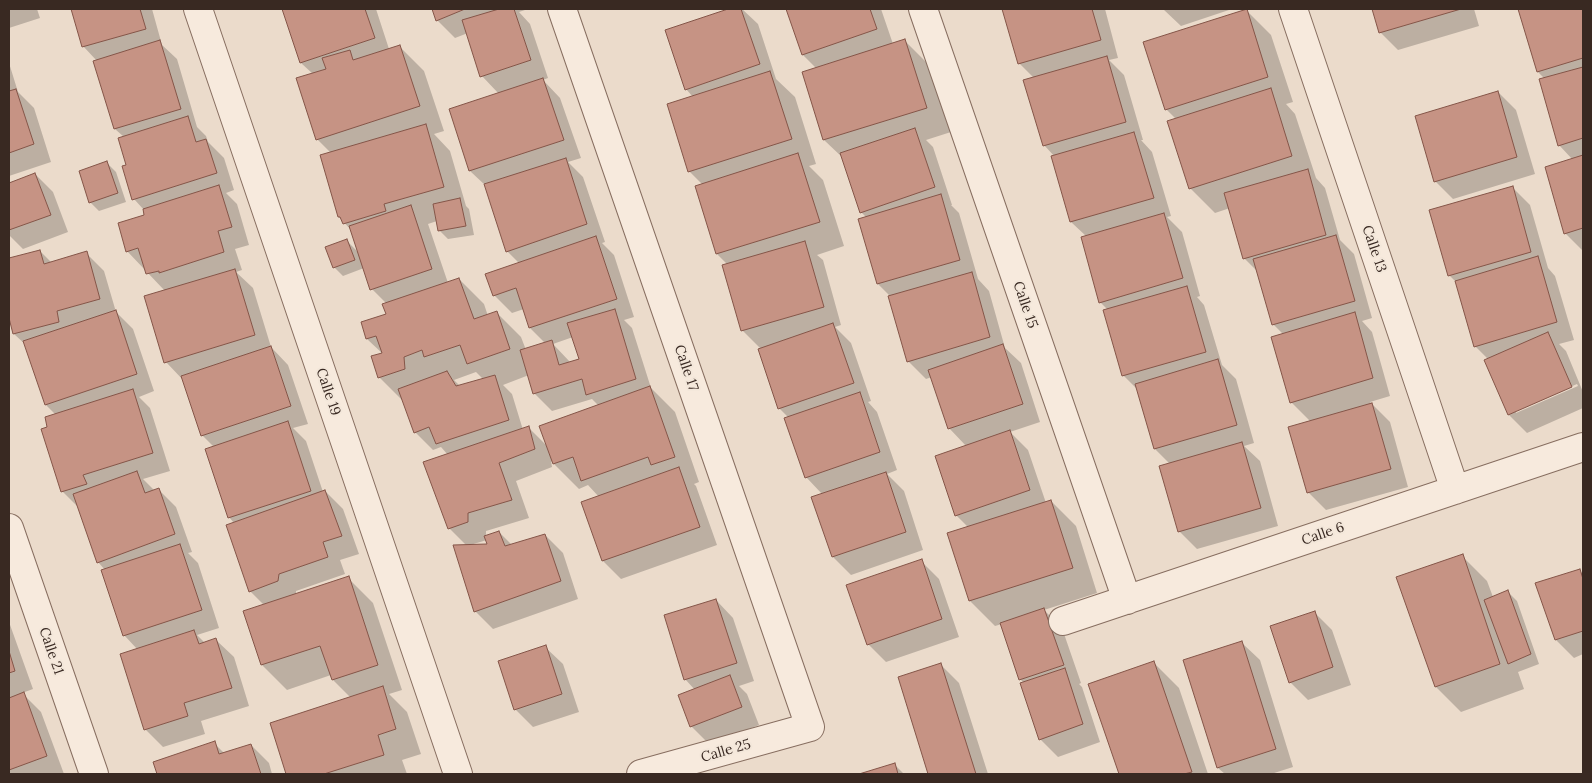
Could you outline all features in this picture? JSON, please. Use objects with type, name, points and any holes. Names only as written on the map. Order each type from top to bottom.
[{"type":"street","name":"Calle 19","points":[[198,9],[458,774]]},
{"type":"street","name":"Calle 17","points":[[562,9],[810,727]]},
{"type":"street","name":"Calle 15","points":[[923,9],[1126,600]]},
{"type":"street","name":"Calle 13","points":[[1293,9],[1455,490]]},
{"type":"street","name":"Calle 6","points":[[1063,621],[1583,446]]},
{"type":"street","name":"Calle 21","points":[[9,528],[94,774]]},
{"type":"street","name":"Calle 25","points":[[641,774],[810,727]]},
{"type":"building","points":[[71,9],[140,9],[146,29],[82,47]]},
{"type":"building","points":[[282,9],[365,9],[375,38],[300,63]]},
{"type":"building","points":[[432,9],[465,9],[436,21]]},
{"type":"building","points":[[499,9],[514,9],[531,60],[480,77],[462,20]]},
{"type":"building","points":[[728,9],[741,9],[760,64],[685,90],[665,30]]},
{"type":"building","points":[[786,9],[870,9],[877,29],[802,55]]},
{"type":"building","points":[[1002,9],[1092,9],[1101,40],[1018,64]]},
{"type":"building","points":[[1247,9],[1268,77],[1165,110],[1143,42]]},
{"type":"building","points":[[1372,9],[1461,9],[1379,33]]},
{"type":"building","points":[[1518,9],[1583,9],[1583,58],[1537,72]]},
{"type":"building","points":[[905,39],[927,108],[823,140],[802,72]]},
{"type":"building","points":[[160,40],[181,109],[114,129],[93,61]]},
{"type":"building","points":[[400,45],[420,106],[316,140],[296,78],[326,69],[322,58],[350,50],[353,60]]},
{"type":"building","points":[[1107,56],[1126,122],[1043,146],[1023,80]]},
{"type":"building","points":[[1583,67],[1583,138],[1558,146],[1539,79]]},
{"type":"building","points":[[770,71],[792,139],[688,172],[667,104]]},
{"type":"building","points":[[543,78],[564,140],[469,171],[449,109]]},
{"type":"building","points":[[1271,88],[1292,156],[1189,189],[1167,121]]},
{"type":"building","points":[[16,89],[34,144],[9,153],[9,91]]},
{"type":"building","points":[[1498,91],[1517,157],[1434,182],[1415,116]]},
{"type":"building","points":[[188,116],[196,142],[206,139],[217,173],[132,200],[122,166],[126,165],[118,138]]},
{"type":"building","points":[[426,124],[444,187],[384,204],[386,211],[343,224],[340,217],[338,217],[320,155]]},
{"type":"building","points":[[915,128],[935,187],[860,213],[840,153]]},
{"type":"building","points":[[1134,132],[1154,198],[1070,222],[1051,156]]},
{"type":"building","points":[[798,153],[820,222],[716,254],[695,186]]},
{"type":"building","points":[[1583,155],[1583,228],[1564,234],[1545,167]]},
{"type":"building","points":[[566,158],[587,224],[506,252],[484,184]]},
{"type":"building","points":[[107,161],[118,193],[89,203],[79,171]]},
{"type":"building","points":[[1308,169],[1326,235],[1243,259],[1224,193]]},
{"type":"building","points":[[35,173],[51,215],[9,230],[9,183]]},
{"type":"building","points":[[219,185],[232,227],[218,231],[224,252],[159,273],[159,271],[146,274],[138,248],[126,252],[118,223],[144,215],[143,209]]},
{"type":"building","points":[[1513,186],[1531,252],[1448,276],[1429,210]]},
{"type":"building","points":[[941,194],[960,260],[877,284],[858,219]]},
{"type":"building","points":[[460,198],[466,226],[438,231],[433,204]]},
{"type":"building","points":[[411,205],[432,269],[370,290],[349,226]]},
{"type":"building","points":[[1164,213],[1183,278],[1099,303],[1081,237]]},
{"type":"building","points":[[1336,235],[1355,301],[1272,325],[1253,259]]},
{"type":"building","points":[[596,236],[617,299],[529,328],[516,288],[493,296],[485,274]]},
{"type":"building","points":[[347,239],[355,260],[333,268],[325,247]]},
{"type":"building","points":[[805,241],[824,307],[741,331],[722,265]]},
{"type":"building","points":[[40,250],[44,264],[87,251],[100,299],[57,311],[59,322],[13,334],[9,318],[9,258]]},
{"type":"building","points":[[1538,256],[1557,322],[1474,347],[1455,281]]},
{"type":"building","points":[[235,269],[255,335],[164,363],[144,296]]},
{"type":"building","points":[[972,272],[990,337],[907,362],[888,296]]},
{"type":"building","points":[[459,278],[474,319],[497,311],[510,349],[467,364],[460,345],[424,357],[422,350],[404,357],[405,369],[378,378],[371,356],[382,353],[376,336],[366,339],[361,322],[386,314],[382,304]]},
{"type":"building","points":[[1187,286],[1206,352],[1122,376],[1103,310]]},
{"type":"building","points":[[615,309],[636,379],[586,395],[582,379],[533,394],[520,350],[552,340],[559,365],[579,359],[567,323]]},
{"type":"building","points":[[116,310],[137,374],[45,405],[23,341]]},
{"type":"building","points":[[1355,312],[1373,378],[1290,403],[1271,337]]},
{"type":"building","points":[[833,323],[854,383],[778,409],[758,349]]},
{"type":"building","points":[[1548,332],[1572,387],[1508,415],[1484,360]]},
{"type":"building","points":[[1003,344],[1023,404],[948,429],[928,370]]},
{"type":"building","points":[[271,346],[291,406],[201,436],[181,376]]},
{"type":"building","points":[[1218,359],[1237,425],[1154,449],[1135,384]]},
{"type":"building","points":[[447,371],[456,386],[495,375],[509,420],[436,444],[429,427],[414,433],[398,389]]},
{"type":"building","points":[[650,386],[675,457],[651,465],[648,457],[581,481],[573,457],[553,464],[539,426]]},
{"type":"building","points":[[133,389],[153,453],[83,475],[87,484],[61,492],[41,429],[47,427],[45,417]]},
{"type":"building","points":[[860,392],[880,452],[805,478],[784,418]]},
{"type":"building","points":[[1372,403],[1391,469],[1307,493],[1288,427]]},
{"type":"building","points":[[288,421],[311,491],[228,518],[205,449]]},
{"type":"building","points":[[529,426],[535,449],[499,463],[512,500],[468,513],[468,522],[448,529],[423,462]]},
{"type":"building","points":[[1010,430],[1030,490],[955,516],[935,456]]},
{"type":"building","points":[[1242,442],[1261,508],[1178,532],[1159,466]]},
{"type":"building","points":[[679,467],[700,527],[602,561],[581,502]]},
{"type":"building","points":[[137,471],[145,493],[159,488],[175,534],[97,563],[73,494]]},
{"type":"building","points":[[886,472],[906,532],[832,557],[811,497]]},
{"type":"building","points":[[325,490],[342,536],[323,542],[328,557],[279,574],[278,581],[249,592],[226,525]]},
{"type":"building","points":[[1051,500],[1073,568],[969,601],[947,533]]},
{"type":"building","points":[[499,531],[505,546],[545,534],[561,581],[474,612],[453,545],[487,544],[484,536]]},
{"type":"building","points":[[180,544],[202,610],[123,636],[101,570]]},
{"type":"building","points":[[1463,554],[1500,664],[1435,687],[1396,577]]},
{"type":"building","points":[[922,559],[942,619],[867,645],[846,585]]},
{"type":"building","points":[[1580,569],[1583,579],[1583,631],[1555,640],[1535,583]]},
{"type":"building","points":[[349,576],[378,665],[332,680],[320,646],[261,665],[243,611]]},
{"type":"building","points":[[1508,590],[1531,654],[1508,664],[1484,600]]},
{"type":"building","points":[[716,599],[737,663],[684,680],[664,615]]},
{"type":"building","points":[[1044,608],[1064,665],[1019,680],[1000,623]]},
{"type":"building","points":[[1315,611],[1333,667],[1289,683],[1270,626]]},
{"type":"building","points":[[194,630],[199,644],[216,638],[232,688],[184,703],[188,716],[144,730],[120,654]]},
{"type":"building","points":[[1242,641],[1276,749],[1217,768],[1183,660]]},
{"type":"building","points":[[546,645],[562,694],[514,710],[498,661]]},
{"type":"building","points":[[9,651],[15,671],[9,673]]},
{"type":"building","points":[[1154,661],[1192,772],[1184,774],[1119,774],[1088,684]]},
{"type":"building","points":[[941,663],[976,774],[928,774],[898,677]]},
{"type":"building","points":[[1065,668],[1083,724],[1039,740],[1020,683]]},
{"type":"building","points":[[730,675],[742,707],[690,727],[678,695]]},
{"type":"building","points":[[383,686],[396,729],[378,735],[384,755],[324,774],[286,774],[270,723]]},
{"type":"building","points":[[24,692],[47,756],[9,770],[9,698]]},
{"type":"building","points":[[215,741],[219,754],[251,744],[261,774],[157,774],[153,762]]},
{"type":"building","points":[[895,763],[898,774],[859,774]]}]
